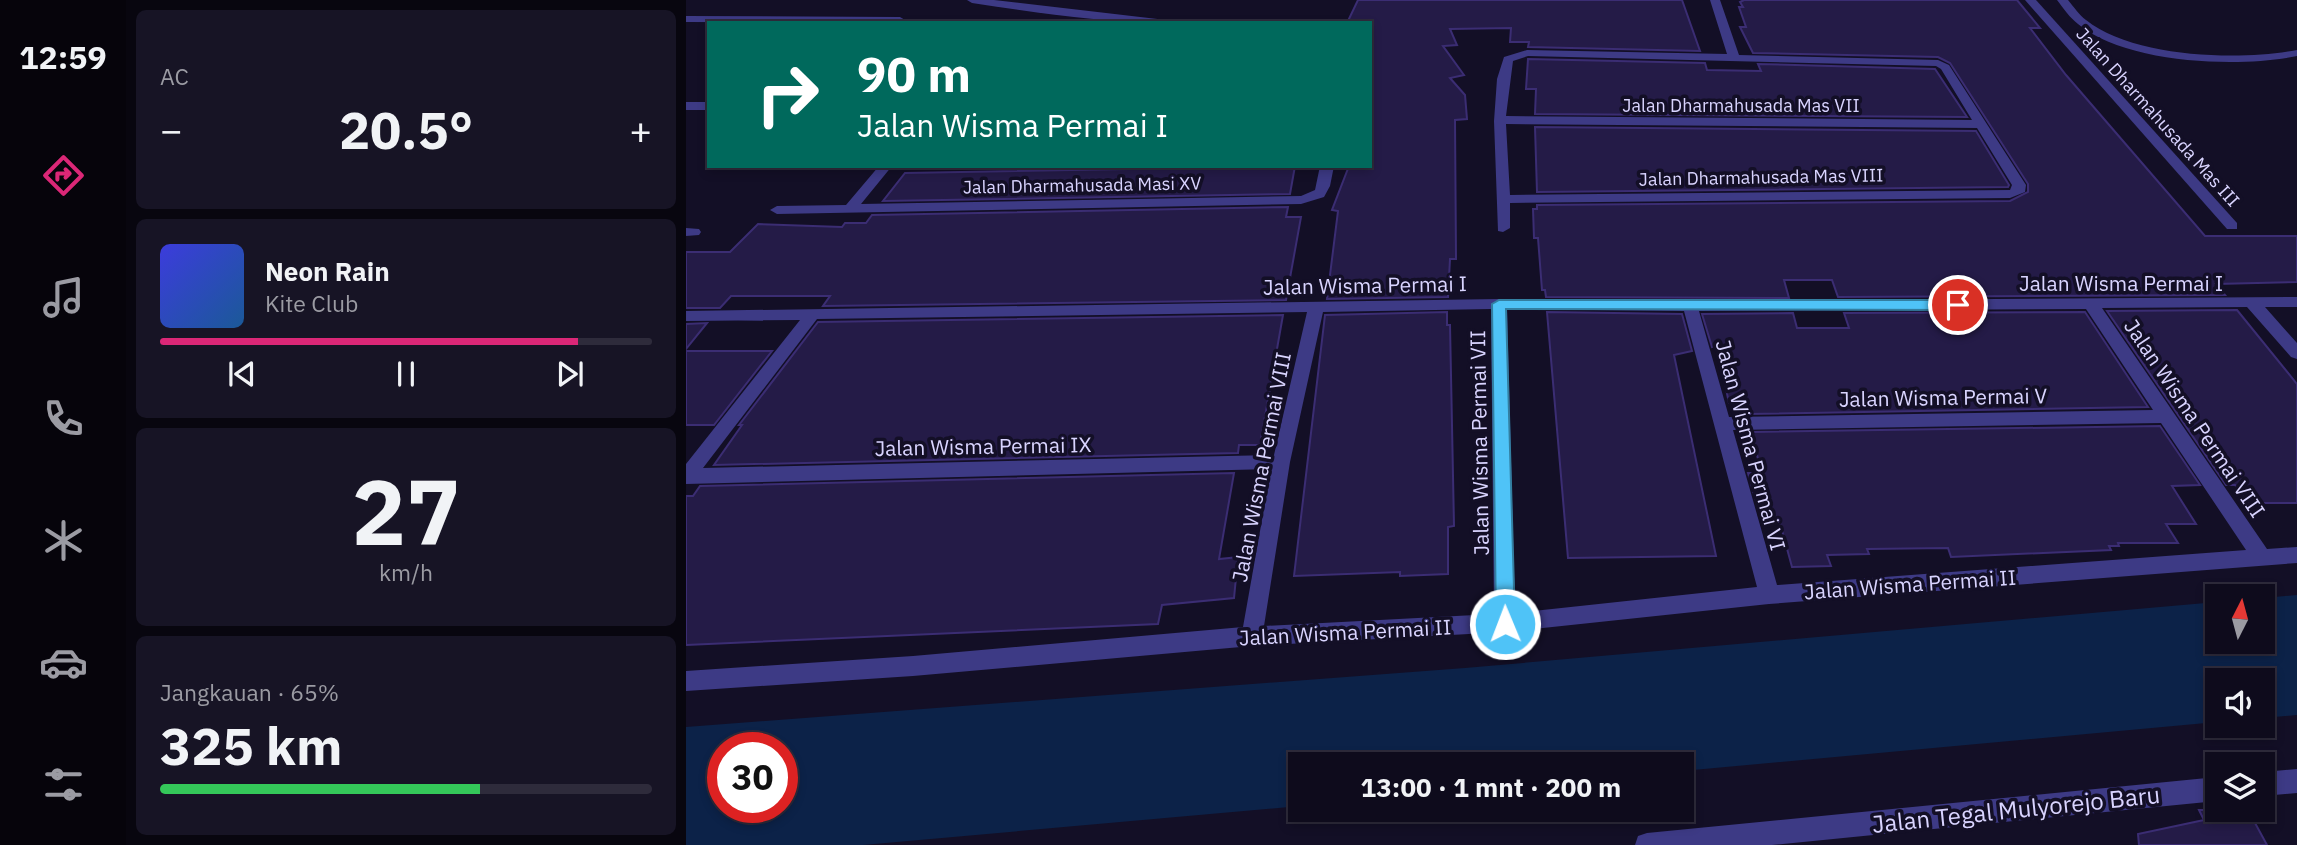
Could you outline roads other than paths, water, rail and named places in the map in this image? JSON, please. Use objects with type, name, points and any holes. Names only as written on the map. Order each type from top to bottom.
[{"type":"street","points":[[972,0],[1014,10],[1145,21]]},
{"type":"street","points":[[1070,14],[1086,0]]},
{"type":"street","points":[[1715,0],[1734,58]]},
{"type":"street","name":"Jalan Dharmahusada Mas III","points":[[2030,0],[2232,226]]},
{"type":"street","points":[[2062,0],[2083,24],[2130,43],[2176,55],[2254,59],[2297,53]]},
{"type":"street","points":[[686,19],[900,20]]},
{"type":"street","points":[[1503,228],[1504,73],[1508,59],[1527,53],[1938,64],[1945,67],[1981,124]]},
{"type":"street","points":[[686,106],[707,106]]},
{"type":"street","name":"Jalan Dharmahusada Mas VII","points":[[1502,120],[1981,124]]},
{"type":"street","name":"Jalan Dharmahusada Mas VIII","points":[[1505,199],[2018,192],[2019,185],[1981,124]]},
{"type":"street","points":[[850,208],[884,168]]},
{"type":"street","name":"Jalan Dharmahusada Masi XV","points":[[777,209],[1315,199],[1323,191],[1327,168]]},
{"type":"street","name":"Jalan Wisma Permai I","points":[[686,316],[1499,304],[1690,306],[2297,302]]},
{"type":"street","name":"Jalan Wisma Permai VII","points":[[1499,304],[1505,624]]},
{"type":"street","name":"Jalan Wisma Permai VIII","points":[[2091,304],[2261,557]]},
{"type":"street","points":[[2253,304],[2297,353]]},
{"type":"street","name":"Jalan Wisma Permai VIII","points":[[1252,636],[1281,462],[1316,306]]},
{"type":"street","name":"Jalan Wisma Permai VI","points":[[1690,306],[1769,595]]},
{"type":"street","points":[[686,476],[812,315]]},
{"type":"street","name":"Jalan Wisma Permai V","points":[[1721,424],[2165,416]]},
{"type":"street","name":"Jalan Wisma Permai IX","points":[[686,476],[1281,462]]},
{"type":"street","name":"Jalan Wisma Permai II","points":[[686,681],[913,667],[1252,636],[1505,624],[1769,595],[2297,555]]},
{"type":"street","points":[[2275,783],[2297,781]]},
{"type":"street","name":"Jalan Tegal Mulyorejo Baru","points":[[1647,845],[2205,790]]},
{"type":"water","points":[[2297,595],[2297,715],[2275,717],[2275,668],[2205,668],[2205,723],[1694,770],[1694,752],[1288,752],[1288,807],[863,845],[686,845],[686,727],[1465,668],[2205,603],[2205,654],[2275,654],[2275,597]]}]
